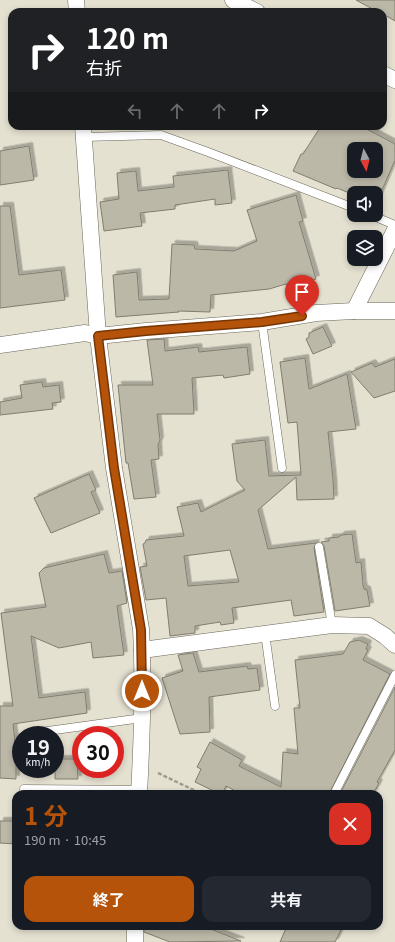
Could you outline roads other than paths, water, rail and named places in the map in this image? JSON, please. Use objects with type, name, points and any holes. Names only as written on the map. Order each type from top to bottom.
[{"type":"street","points":[[233,0],[249,8]]},
{"type":"street","points":[[83,132],[98,336],[114,468],[141,630],[142,718],[140,790]]},
{"type":"street","points":[[354,311],[395,230]]},
{"type":"street","points":[[0,345],[85,333],[98,336],[262,322],[316,313],[395,311]]},
{"type":"street","points":[[142,650],[332,624],[369,626],[385,636],[395,645]]},
{"type":"street","points":[[135,930],[135,942]]},
{"type":"lane","points":[[83,132],[161,135],[347,205]]},
{"type":"lane","points":[[383,220],[395,224]]},
{"type":"lane","points":[[262,322],[282,468]]},
{"type":"lane","points":[[319,547],[332,624]]},
{"type":"lane","points":[[265,634],[275,706]]},
{"type":"lane","points":[[336,790],[395,675]]},
{"type":"lane","points":[[64,729],[142,718]]},
{"type":"lane","points":[[24,789],[63,790]]}]
